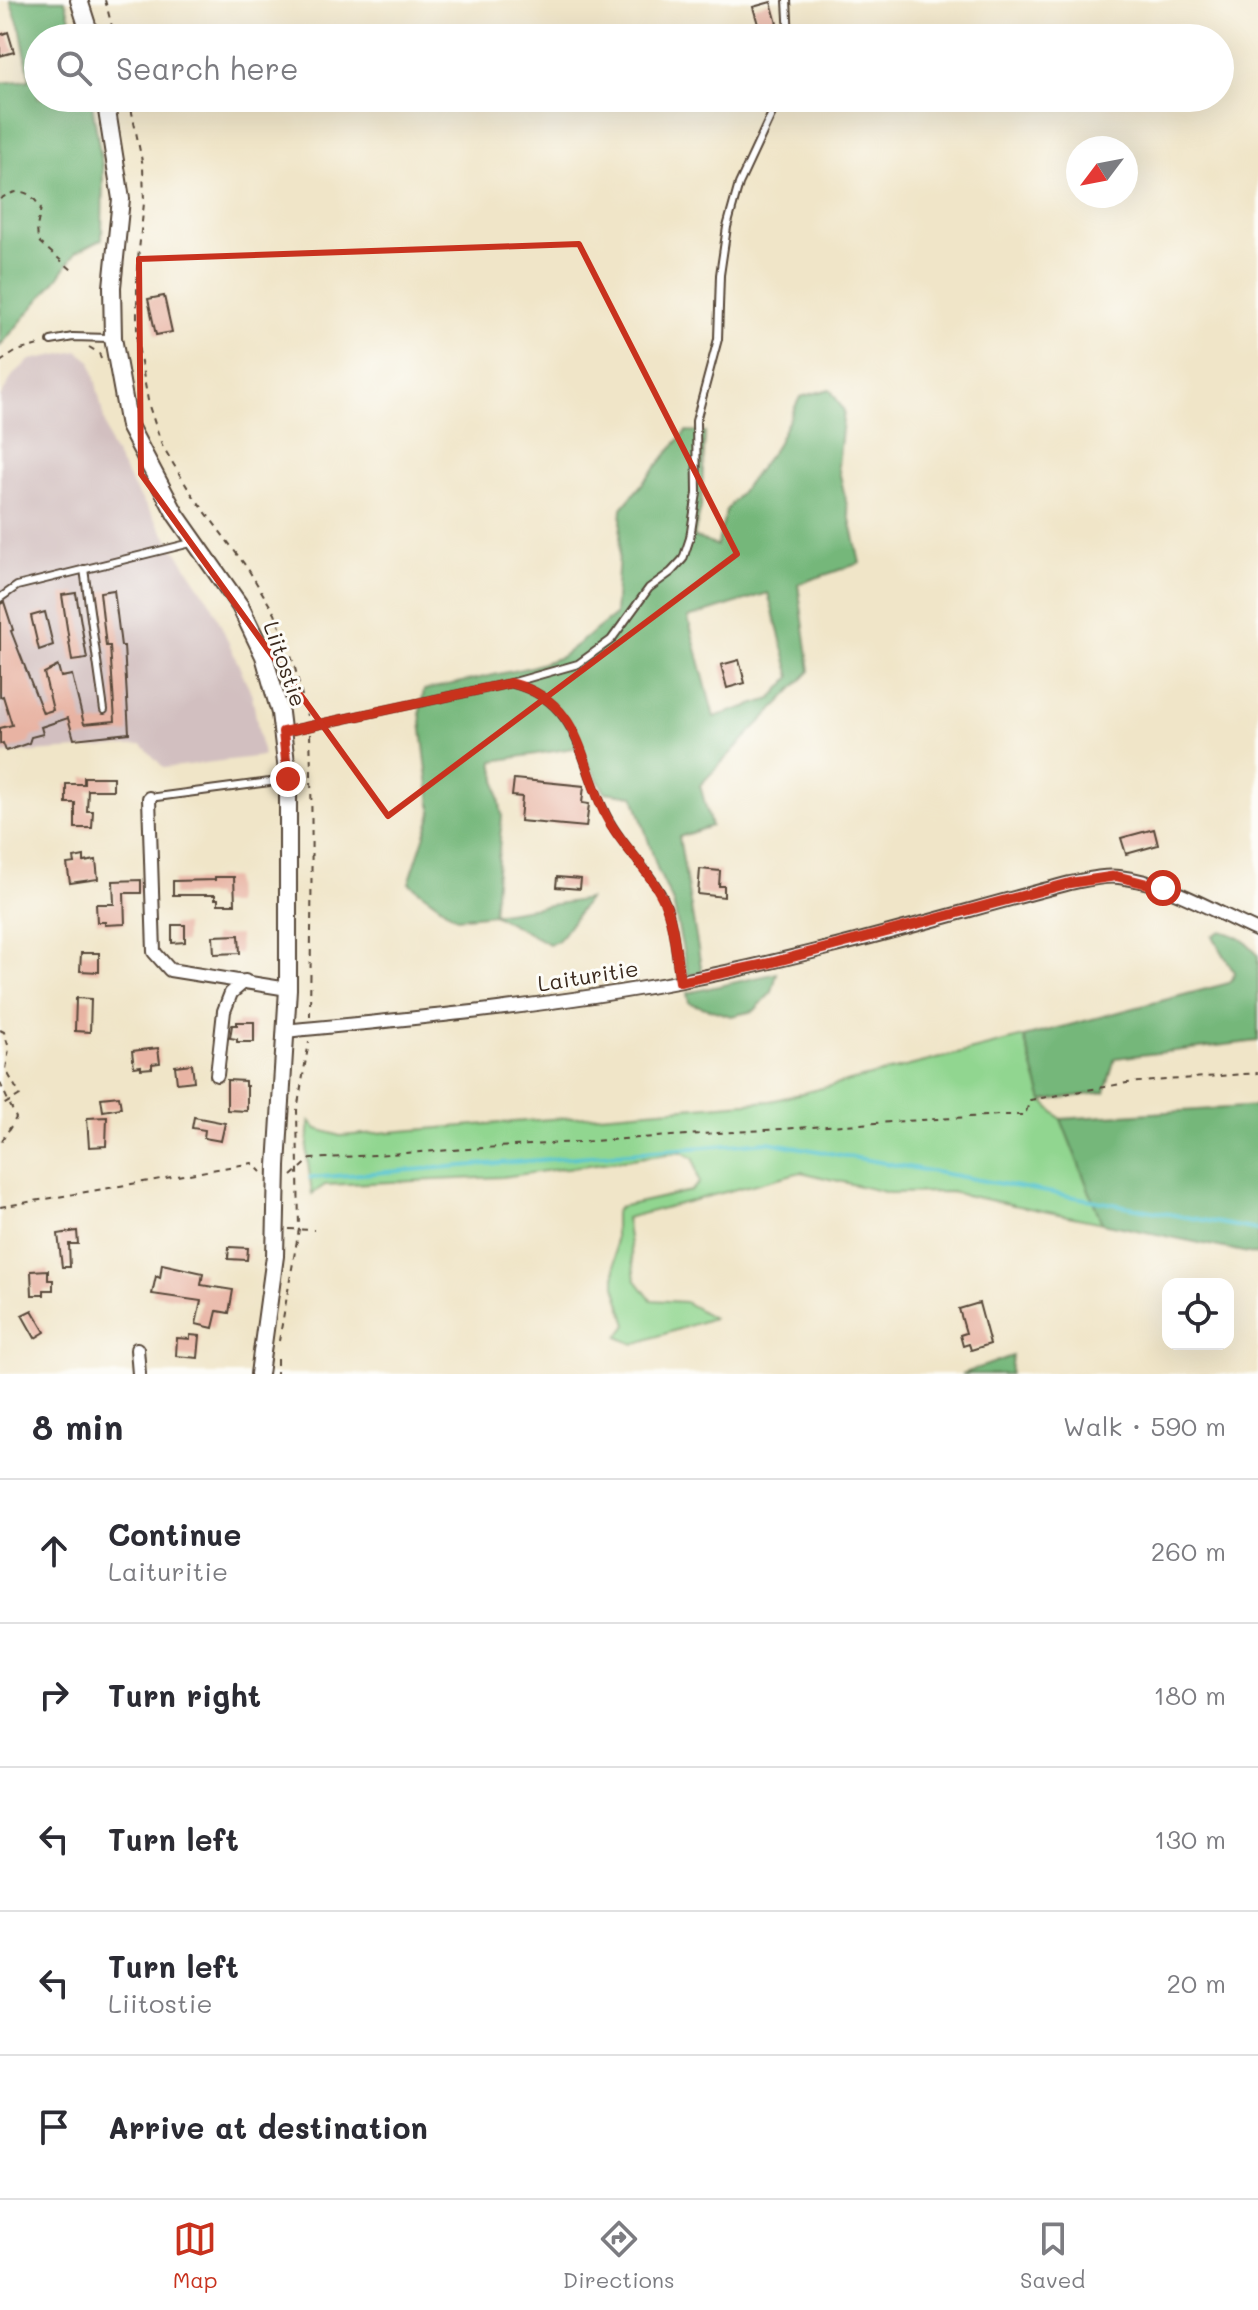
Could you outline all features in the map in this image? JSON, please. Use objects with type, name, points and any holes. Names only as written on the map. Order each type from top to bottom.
[{"type":"street","points":[[79,0],[87,24]]},
{"type":"street","name":"Liitostie","points":[[108,112],[121,199],[112,287],[113,338],[129,426],[176,515],[240,606],[264,656],[283,732],[288,779],[288,989],[275,1256],[259,1374]]},
{"type":"street","points":[[149,798],[154,952],[170,970],[288,989]]},
{"type":"street","name":"Laituritie","points":[[285,1031],[491,1011],[680,982],[770,963],[1070,883],[1116,876],[1189,897],[1258,931]]},
{"type":"street","points":[[217,1075],[224,1011],[231,993],[245,981]]},
{"type":"street","points":[[137,1349],[139,1374]]},
{"type":"lane","points":[[787,0],[788,24]]},
{"type":"lane","points":[[283,732],[511,683],[578,664],[611,640],[649,588],[683,559],[690,538],[697,493],[696,421],[718,339],[720,275],[727,227],[739,184],[772,112]]},
{"type":"lane","points":[[51,341],[73,337],[113,338]]},
{"type":"lane","points":[[0,598],[17,586],[195,542]]},
{"type":"lane","points":[[84,569],[104,710]]},
{"type":"lane","points":[[511,683],[527,687],[551,700],[567,719],[605,814],[663,898],[680,982]]},
{"type":"lane","points":[[149,798],[288,779]]},
{"type":"path","points":[[105,0],[111,24]]},
{"type":"path","points":[[132,112],[143,166],[144,203],[137,269],[137,340],[149,406],[162,445],[189,490],[248,569],[275,614],[294,664],[309,725],[313,822],[310,1028],[308,1056],[297,1110],[299,1229],[279,1342]]},
{"type":"path","points":[[0,199],[10,193],[24,191],[33,196],[41,208],[38,241],[72,270]]},
{"type":"path","points":[[0,362],[17,351],[51,341]]},
{"type":"path","points":[[0,1030],[4,1032],[9,1048],[6,1070],[20,1095],[0,1107]]},
{"type":"path","points":[[299,1169],[311,1159],[1025,1115],[1030,1100],[1127,1083],[1258,1073]]},
{"type":"path","points":[[0,1083],[16,1118],[0,1144]]},
{"type":"path","points":[[0,1207],[252,1163]]},
{"type":"path","points":[[299,1229],[314,1230]]},
{"type":"path","points":[[277,1355],[277,1374]]},
{"type":"highlighted area","points":[[579,244],[737,554],[388,816],[141,474],[139,259]]},
{"type":"shaded area","points":[[78,351],[91,361],[110,445],[136,491],[212,605],[252,695],[263,756],[164,768],[142,745],[0,754],[0,398],[13,375],[30,360]]},
{"type":"green space","points":[[10,0],[65,0],[71,24],[24,24],[24,47]]},
{"type":"green space","points":[[24,81],[24,112],[93,112],[103,171],[102,239],[76,252],[0,346],[0,83]]},
{"type":"green space","points":[[830,389],[844,411],[838,466],[860,563],[798,584],[810,671],[700,785],[711,826],[679,837],[702,973],[688,975],[673,902],[658,871],[634,796],[605,792],[579,747],[493,761],[502,816],[493,914],[457,918],[409,883],[432,813],[420,712],[424,690],[531,667],[561,657],[615,615],[622,508],[686,431],[705,432],[701,507],[694,537],[717,546],[726,511],[775,448],[800,397]],"holes":[[[768,593],[791,677],[771,699],[714,717],[688,618]]]},
{"type":"green space","points":[[588,899],[558,941],[549,944],[493,914]]},
{"type":"green space","points":[[1221,931],[1242,939],[1258,956],[1258,1041],[1115,1058],[1105,1092],[1043,1101],[1024,1037],[1229,983],[1234,972],[1213,936]]},
{"type":"green space","points":[[777,973],[772,992],[754,1011],[731,1016],[689,1003],[687,993]]},
{"type":"green space","points":[[1024,1037],[1043,1101],[1061,1119],[1102,1223],[950,1192],[889,1193],[801,1172],[626,1218],[635,1279],[651,1300],[685,1302],[713,1318],[634,1344],[618,1337],[627,1325],[615,1286],[615,1213],[619,1207],[691,1191],[699,1183],[694,1159],[682,1152],[502,1177],[325,1185],[312,1194],[307,1154],[310,1121],[317,1129],[340,1136],[771,1101]]},
{"type":"green space","points":[[1258,1106],[1258,1255],[1102,1223],[1061,1119]]},
{"type":"green space","points":[[1012,1356],[1010,1374],[962,1374]]},
{"type":"building","points":[[771,2],[777,24],[758,24],[753,7]]},
{"type":"building","points":[[8,32],[14,52],[0,56],[0,35]]},
{"type":"building","points":[[164,296],[172,332],[156,335],[148,299]]},
{"type":"building","points":[[114,590],[121,646],[124,646],[129,733],[74,739],[68,718],[41,727],[43,734],[6,751],[3,743],[0,744],[0,728],[12,725],[3,696],[0,697],[0,604],[4,602],[11,631],[43,713],[53,710],[44,673],[58,666],[61,677],[72,675],[84,724],[115,721],[110,646],[106,646],[100,592]]},
{"type":"building","points":[[76,593],[87,659],[72,661],[62,595]]},
{"type":"building","points":[[45,612],[53,645],[39,650],[31,616]]},
{"type":"building","points":[[739,660],[745,683],[727,688],[721,665]]},
{"type":"building","points":[[84,777],[113,777],[113,790],[88,790],[87,811],[93,811],[92,828],[75,828],[75,803],[66,803],[66,784],[84,784]]},
{"type":"building","points":[[514,779],[584,786],[582,803],[589,804],[586,827],[520,821],[522,797],[512,796]]},
{"type":"building","points":[[1154,829],[1158,845],[1126,854],[1121,838]]},
{"type":"building","points":[[84,856],[84,862],[96,860],[98,879],[70,883],[67,864],[75,863],[74,858]]},
{"type":"building","points":[[700,869],[720,871],[719,886],[724,886],[724,897],[698,894]]},
{"type":"building","points":[[215,877],[234,877],[235,904],[218,904],[215,895],[173,895],[173,881],[215,880]]},
{"type":"building","points":[[557,877],[581,879],[580,889],[556,887]]},
{"type":"building","points":[[141,880],[141,893],[124,893],[125,924],[105,925],[105,922],[97,922],[96,904],[114,904],[113,881]]},
{"type":"building","points":[[172,925],[185,925],[185,942],[172,943]]},
{"type":"building","points":[[239,935],[240,953],[214,954],[213,936]]},
{"type":"building","points":[[81,953],[99,953],[99,972],[80,971]]},
{"type":"building","points":[[76,998],[91,999],[90,1032],[75,1031]]},
{"type":"building","points":[[237,1022],[254,1022],[254,1042],[237,1042],[237,1039],[230,1038],[232,1025],[237,1025]]},
{"type":"building","points":[[158,1048],[160,1063],[152,1064],[152,1068],[134,1067],[132,1051]]},
{"type":"building","points":[[192,1064],[194,1081],[177,1083],[175,1066]]},
{"type":"building","points":[[227,1080],[245,1081],[247,1111],[227,1110]]},
{"type":"building","points":[[119,1096],[121,1108],[103,1111],[101,1098]]},
{"type":"building","points":[[107,1117],[106,1146],[89,1147],[87,1118]]},
{"type":"building","points":[[194,1117],[225,1123],[221,1141],[204,1138],[205,1130],[192,1128]]},
{"type":"building","points":[[77,1231],[78,1244],[69,1244],[70,1267],[62,1267],[58,1234]]},
{"type":"building","points":[[229,1247],[248,1248],[247,1260],[228,1259]]},
{"type":"building","points":[[162,1264],[203,1273],[201,1285],[233,1290],[229,1313],[217,1311],[213,1328],[196,1324],[201,1301],[152,1294],[156,1276],[160,1278]]},
{"type":"building","points":[[48,1270],[48,1280],[53,1280],[53,1290],[44,1290],[44,1295],[32,1295],[31,1271]]},
{"type":"building","points":[[979,1303],[990,1344],[971,1350],[969,1344],[963,1346],[960,1335],[966,1333],[959,1309]]},
{"type":"building","points":[[32,1310],[45,1332],[35,1338],[22,1315]]},
{"type":"building","points":[[190,1335],[200,1336],[198,1358],[176,1356],[177,1338],[190,1339]]},
{"type":"waterway","points":[[310,1178],[768,1142],[1258,1230]]},
{"type":"route","points":[[288,779],[283,732],[511,683],[527,687],[551,700],[567,719],[605,814],[663,898],[680,982],[770,963],[1070,883],[1116,876],[1163,888]]}]
